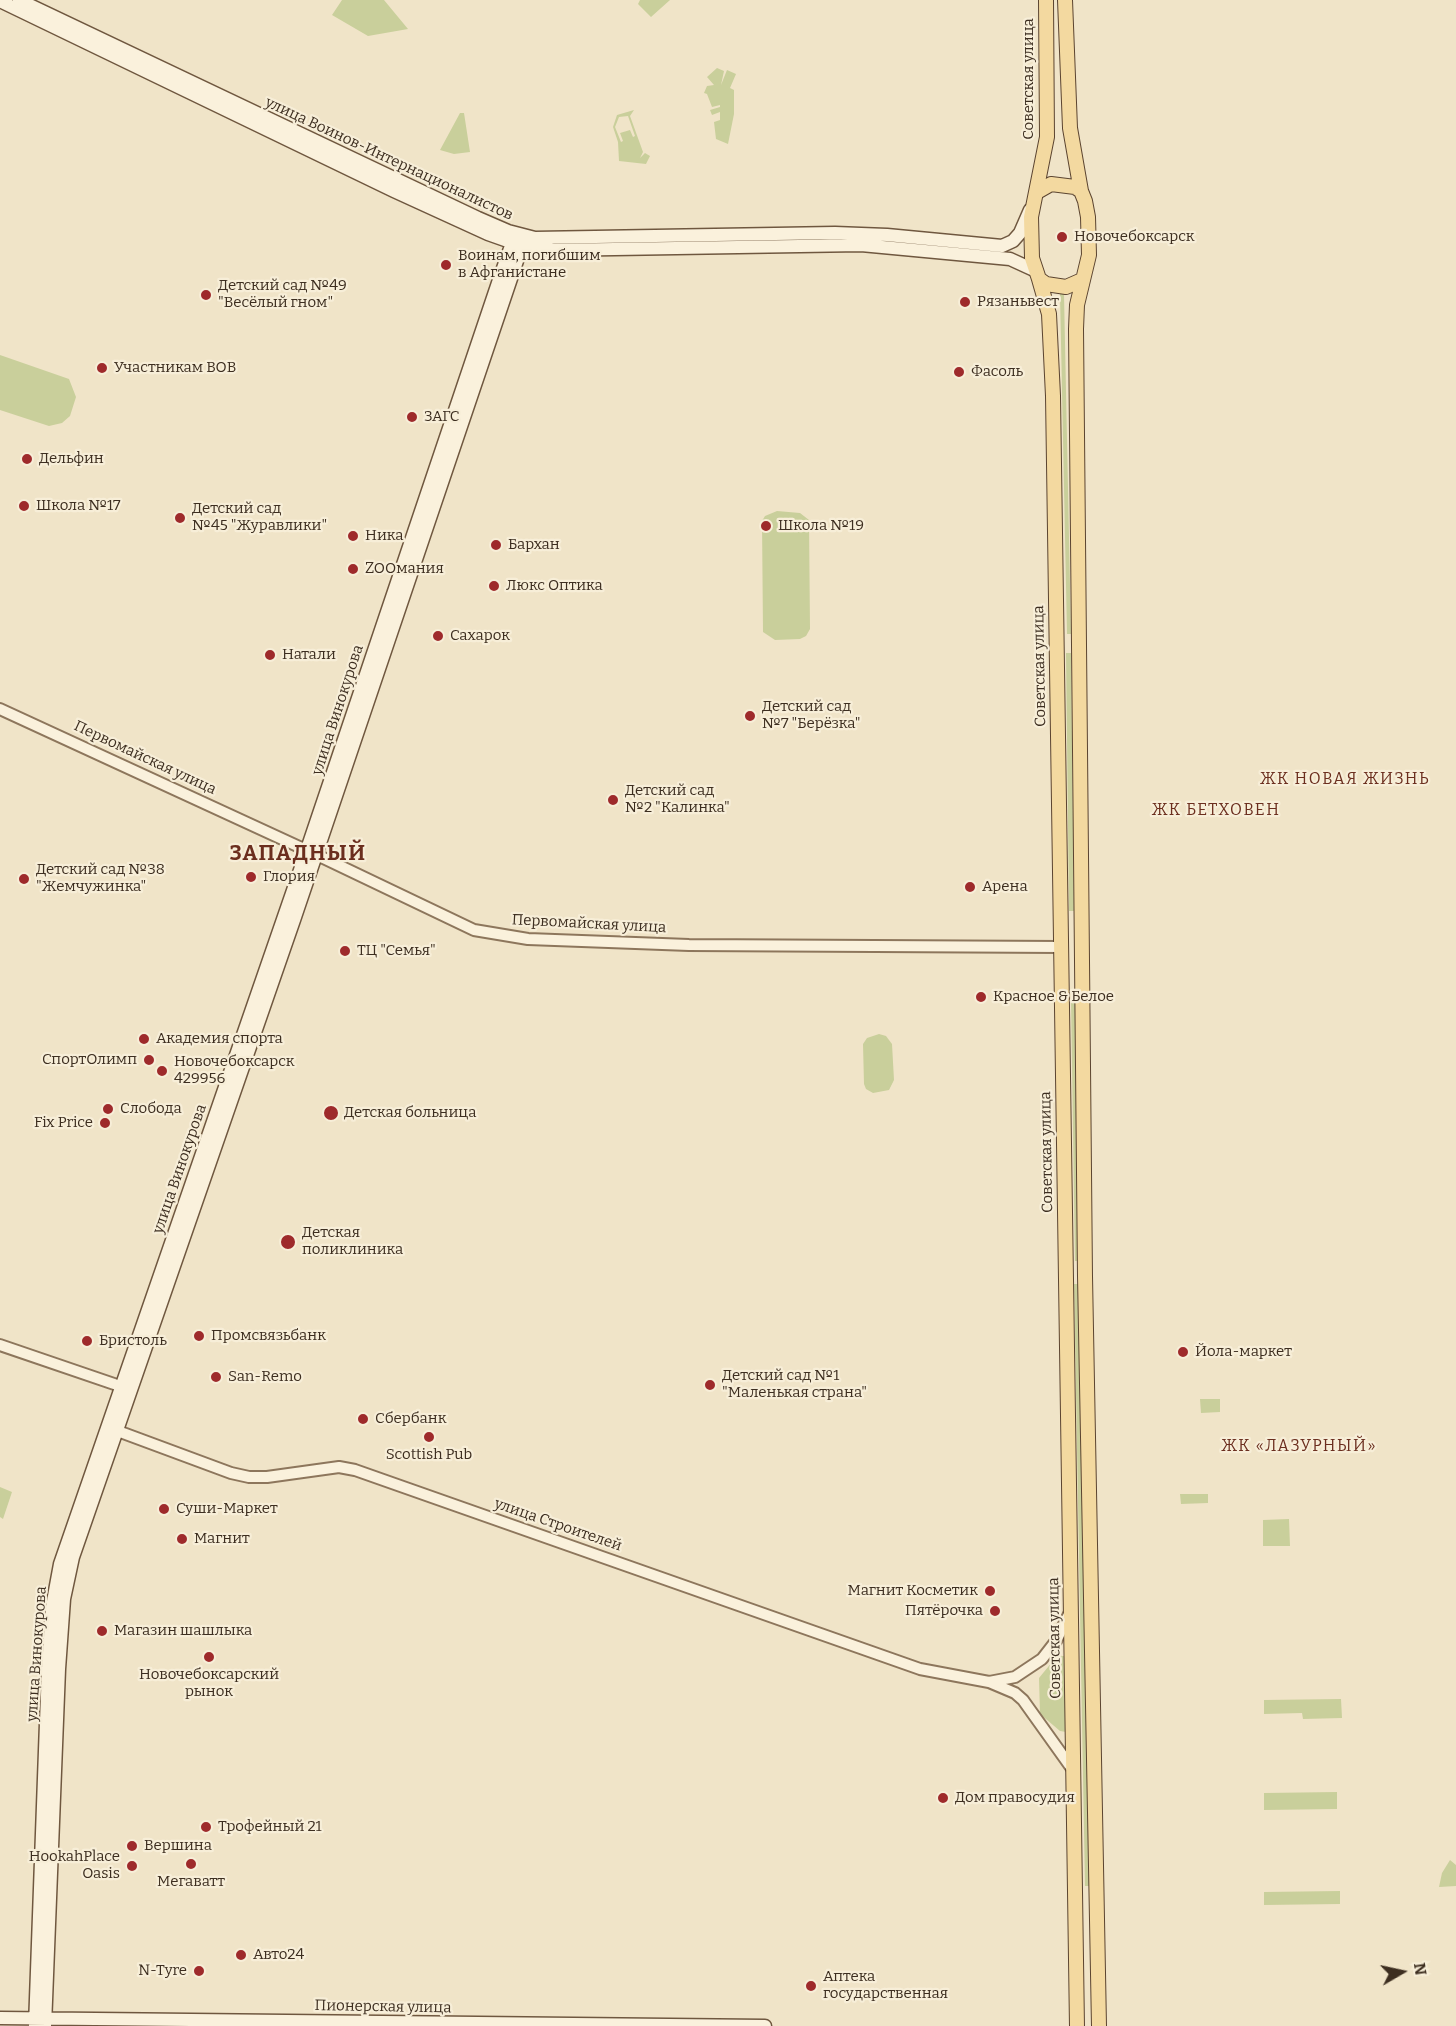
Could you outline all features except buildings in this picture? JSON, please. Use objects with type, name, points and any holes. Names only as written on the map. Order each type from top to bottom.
[{"type":"main road","name":"улица Воинов-Интернационалистов","points":[[19,0],[226,106]]},
{"type":"main road","name":"Советская улица","points":[[1046,0],[1047,137],[1031,217],[1036,274],[1046,298],[1051,329],[1077,2026]]},
{"type":"main road","points":[[1065,0],[1070,128],[1088,217],[1089,255],[1082,280],[1076,329],[1085,1276],[1099,2026]]},
{"type":"main road","name":"улица Воинов-Интернационалистов","points":[[0,1],[518,242],[554,240],[754,241],[861,245],[1010,259],[1036,274]]},
{"type":"main road","points":[[1035,197],[1044,186],[1060,183],[1068,184],[1081,191]]},
{"type":"main road","name":"улица Воинов-Интернационалистов","points":[[754,241],[887,235],[1002,246],[1013,241],[1020,233],[1035,197]]},
{"type":"main road","name":"улица Винокурова","points":[[41,2022],[50,1774],[66,1590],[73,1557],[111,1429],[311,852],[518,242]]},
{"type":"main road","points":[[1036,274],[1056,287],[1074,285],[1082,280]]},
{"type":"main road","points":[[1056,644],[1079,644]]},
{"type":"main road","name":"Первомайская улица","points":[[1061,947],[1081,947]]},
{"type":"main road","points":[[1066,1276],[1085,1276]]},
{"type":"main road","points":[[1075,1900],[1097,1900]]},
{"type":"main road","name":"Пионерская улица","points":[[0,2018],[41,2022],[765,2026]]},
{"type":"street","name":"Первомайская улица","points":[[0,709],[311,852],[474,930],[528,939],[689,945],[1061,947]]},
{"type":"street","points":[[0,1345],[125,1388]]},
{"type":"street","name":"улица Строителей","points":[[111,1429],[249,1477],[267,1477],[339,1467],[355,1470],[920,1669],[989,1682],[1015,1693],[1023,1700],[1073,1770]]},
{"type":"street","name":"улица Строителей","points":[[989,1682],[1015,1677],[1042,1659],[1056,1641],[1071,1610]]},
{"type":"green space","points":[[342,0],[384,0],[408,29],[368,36],[332,15]]},
{"type":"green space","points":[[640,0],[670,0],[651,17],[638,4]]},
{"type":"green space","points":[[717,68],[724,71],[721,85],[727,70],[736,74],[730,88],[734,90],[734,114],[728,144],[716,139],[714,122],[720,120],[720,112],[712,115],[710,110],[720,105],[712,107],[707,94],[704,93],[707,86],[714,85],[707,77]]},
{"type":"green space","points":[[634,110],[630,116],[643,152],[640,158],[645,153],[650,156],[646,164],[619,161],[618,142],[613,127],[617,115]],"holes":[[[628,116],[635,136],[633,137],[630,130],[620,133],[623,141],[621,142],[615,127],[619,117]]]},
{"type":"green space","points":[[460,113],[464,113],[470,152],[454,154],[440,150]]},
{"type":"green space","points":[[1060,294],[1064,294],[1071,634],[1067,634]]},
{"type":"green space","points":[[0,355],[69,379],[76,397],[70,416],[62,423],[49,426],[0,410]]},
{"type":"green space","points":[[777,511],[800,513],[809,520],[810,629],[806,636],[800,639],[775,640],[763,632],[762,521],[765,516]]},
{"type":"green space","points":[[1066,653],[1071,653],[1074,911],[1069,911]]},
{"type":"green space","points":[[1071,1000],[1075,1000],[1079,1261],[1075,1261]]},
{"type":"green space","points":[[879,1034],[886,1036],[892,1044],[894,1080],[889,1090],[873,1093],[866,1089],[864,1084],[863,1044],[867,1038]]},
{"type":"green space","points":[[1074,1284],[1079,1284],[1090,1886],[1085,1886]]},
{"type":"green space","points":[[1200,1399],[1220,1399],[1220,1412],[1201,1413]]},
{"type":"green space","points":[[0,1487],[12,1492],[3,1519],[0,1517]]},
{"type":"green space","points":[[1180,1494],[1208,1494],[1208,1503],[1181,1504]]},
{"type":"green space","points":[[1289,1519],[1290,1546],[1263,1546],[1263,1520]]},
{"type":"green space","points":[[1057,1656],[1064,1656],[1066,1732],[1060,1731],[1040,1714],[1039,1678]]},
{"type":"green space","points":[[1341,1699],[1342,1718],[1303,1719],[1302,1713],[1264,1714],[1264,1700]]},
{"type":"green space","points":[[1337,1792],[1337,1809],[1264,1810],[1264,1793]]},
{"type":"green space","points":[[1450,1860],[1456,1865],[1456,1886],[1439,1887],[1442,1873]]},
{"type":"green space","points":[[1340,1891],[1340,1904],[1264,1905],[1264,1892]]},
{"type":"place","name":"Новочебоксарск","points":[[1062,237]]},
{"type":"place","name":"Воинам, погибшим в Афганистане","points":[[446,265]]},
{"type":"place","name":"Детский сад №49 \"Весёлый гном\"","points":[[206,295]]},
{"type":"place","name":"Рязаньвест","points":[[965,302]]},
{"type":"place","name":"Участникам ВОВ","points":[[102,368]]},
{"type":"place","name":"Фасоль","points":[[959,372]]},
{"type":"place","name":"ЗАГС","points":[[412,417]]},
{"type":"place","name":"Дельфин","points":[[27,459]]},
{"type":"place","name":"Школа №17","points":[[24,506]]},
{"type":"place","name":"Детский сад №45 \"Журавлики\"","points":[[180,518]]},
{"type":"place","name":"Школа №19","points":[[766,526]]},
{"type":"place","name":"Ника","points":[[353,536]]},
{"type":"place","name":"Бархан","points":[[496,545]]},
{"type":"place","name":"ZOOмания","points":[[353,569]]},
{"type":"place","name":"Люкс Оптика","points":[[494,586]]},
{"type":"place","name":"Сахарок","points":[[438,636]]},
{"type":"place","name":"Натали","points":[[270,655]]},
{"type":"place","name":"Детский сад №7 \"Берёзка\"","points":[[750,716]]},
{"type":"place","name":"Детский сад №2 \"Калинка\"","points":[[613,800]]},
{"type":"place","name":"Глория","points":[[251,877]]},
{"type":"place","name":"Детский сад №38 \"Жемчужинка\"","points":[[24,879]]},
{"type":"place","name":"Арена","points":[[970,887]]},
{"type":"place","name":"ТЦ \"Семья\"","points":[[345,951]]},
{"type":"place","name":"Красное & Белое","points":[[981,997]]},
{"type":"place","name":"Академия спорта","points":[[144,1039]]},
{"type":"place","name":"СпортОлимп","points":[[149,1060]]},
{"type":"place","name":"Новочебоксарск 429956","points":[[162,1071]]},
{"type":"place","name":"Слобода","points":[[108,1109]]},
{"type":"place","name":"Детская больница","points":[[331,1113]]},
{"type":"place","name":"Fix Price","points":[[105,1123]]},
{"type":"place","name":"Детская поликлиника","points":[[288,1242]]},
{"type":"place","name":"Промсвязьбанк","points":[[199,1336]]},
{"type":"place","name":"Бристоль","points":[[87,1341]]},
{"type":"place","name":"Йола-маркет","points":[[1183,1352]]},
{"type":"place","name":"San-Remo","points":[[216,1377]]},
{"type":"place","name":"Детский сад №1 \"Маленькая страна\"","points":[[710,1385]]},
{"type":"place","name":"Сбербанк","points":[[363,1419]]},
{"type":"place","name":"Scottish Pub","points":[[429,1437]]},
{"type":"place","name":"Суши-Маркет","points":[[164,1509]]},
{"type":"place","name":"Магнит","points":[[182,1539]]},
{"type":"place","name":"Магнит Косметик","points":[[990,1591]]},
{"type":"place","name":"Пятёрочка","points":[[995,1611]]},
{"type":"place","name":"Магазин шашлыка","points":[[102,1631]]},
{"type":"place","name":"Новочебоксарский рынок","points":[[209,1657]]},
{"type":"place","name":"Дом правосудия","points":[[943,1798]]},
{"type":"place","name":"Трофейный 21","points":[[206,1827]]},
{"type":"place","name":"Вершина","points":[[132,1846]]},
{"type":"place","name":"Мегаватт","points":[[191,1864]]},
{"type":"place","name":"HookahPlace Oasis","points":[[132,1866]]},
{"type":"place","name":"Авто24","points":[[241,1955]]},
{"type":"place","name":"N-Tyre","points":[[199,1971]]},
{"type":"place","name":"Аптека государственная","points":[[811,1986]]},
{"type":"district","name":"ЖК НОВАЯ ЖИЗНЬ","points":[[1345,780]]},
{"type":"district","name":"ЖК БЕТХОВЕН","points":[[1216,811]]},
{"type":"district","name":"ЗАПАДНЫЙ","points":[[298,854]]},
{"type":"district","name":"ЖК «ЛАЗУРНЫЙ»","points":[[1299,1447]]}]
